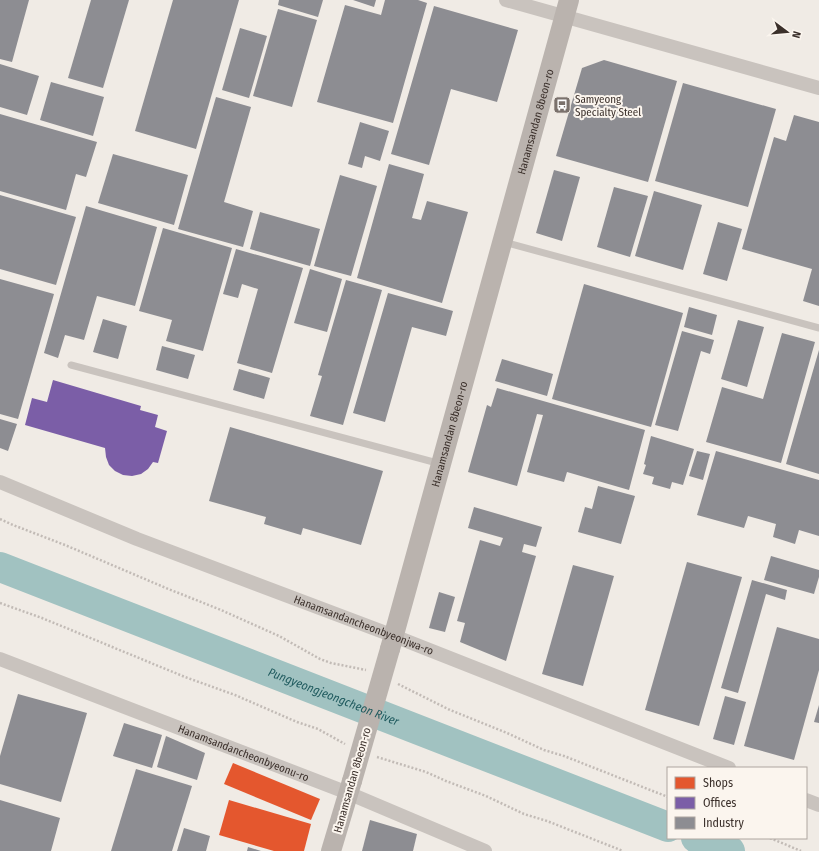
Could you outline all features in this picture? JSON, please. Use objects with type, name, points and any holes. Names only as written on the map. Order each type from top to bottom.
[{"type":"street","points":[[506,0],[567,8],[819,88]]},
{"type":"street","name":"Hanamsandan 8beon-ro","points":[[331,851],[392,643],[567,8]]},
{"type":"street","name":"Hanamsandancheonbyeonjwa-ro","points":[[0,482],[392,643],[726,767]]},
{"type":"street","name":"Hanamsandancheonbyeonu-ro","points":[[0,659],[350,787],[485,851]]},
{"type":"street","points":[[807,800],[819,805]]},
{"type":"lane","points":[[502,241],[819,328]]},
{"type":"lane","points":[[70,365],[441,464]]},
{"type":"path","points":[[0,519],[222,610],[279,636],[320,659],[331,663],[368,671]]},
{"type":"path","points":[[0,603],[42,618],[185,677],[235,695],[297,722],[318,729],[346,745]]},
{"type":"path","points":[[396,683],[450,710],[544,750],[564,756],[667,797]]},
{"type":"path","points":[[371,756],[426,772],[486,796],[524,814],[547,821],[623,851]]},
{"type":"path","points":[[772,839],[801,851]]},
{"type":"building: Shops","points":[[233,763],[320,799],[311,820],[224,784]]},
{"type":"building: Shops","points":[[229,800],[311,824],[304,851],[274,851],[219,835]]},
{"type":"building: Offices","points":[[53,380],[141,406],[140,410],[158,415],[155,427],[167,431],[158,463],[153,462],[148,469],[141,474],[132,476],[123,475],[115,471],[109,465],[105,448],[25,425],[32,398],[47,402]]},
{"type":"building: Industry","points":[[0,0],[29,0],[12,62],[0,59]]},
{"type":"building: Industry","points":[[91,0],[129,0],[103,88],[68,78]]},
{"type":"building: Industry","points":[[173,0],[239,0],[196,149],[135,131]]},
{"type":"building: Industry","points":[[279,0],[323,0],[318,17],[278,5]]},
{"type":"building: Industry","points":[[353,0],[376,0],[374,7]]},
{"type":"building: Industry","points":[[385,0],[418,0],[427,3],[393,123],[317,102],[345,5],[381,15]]},
{"type":"building: Industry","points":[[434,6],[518,30],[497,102],[451,89],[429,165],[391,154]]},
{"type":"building: Industry","points":[[278,9],[317,20],[292,107],[253,96]]},
{"type":"building: Industry","points":[[240,28],[267,36],[249,98],[222,90]]},
{"type":"building: Industry","points":[[604,60],[677,81],[648,182],[556,156],[582,68]]},
{"type":"building: Industry","points":[[0,64],[39,76],[27,115],[0,107]]},
{"type":"building: Industry","points":[[51,82],[104,97],[93,136],[40,120]]},
{"type":"building: Industry","points":[[683,83],[776,109],[748,207],[655,181]]},
{"type":"building: Industry","points":[[216,97],[251,107],[224,202],[253,211],[243,247],[178,229]]},
{"type":"building: Industry","points":[[0,114],[97,142],[86,177],[76,174],[66,210],[0,191]]},
{"type":"building: Industry","points":[[794,115],[819,122],[819,306],[803,301],[812,269],[742,249],[774,137],[786,141]]},
{"type":"building: Industry","points":[[360,122],[389,131],[380,161],[365,156],[362,168],[348,164]]},
{"type":"building: Industry","points":[[113,154],[188,175],[174,225],[98,203]]},
{"type":"building: Industry","points":[[389,164],[424,174],[412,218],[421,220],[427,201],[468,212],[442,303],[357,278]]},
{"type":"building: Industry","points":[[554,170],[580,177],[562,241],[536,233]]},
{"type":"building: Industry","points":[[340,175],[377,186],[351,276],[314,266]]},
{"type":"building: Industry","points":[[614,187],[648,196],[630,257],[597,247]]},
{"type":"building: Industry","points":[[654,191],[702,205],[683,270],[635,256]]},
{"type":"building: Industry","points":[[0,195],[76,217],[56,285],[0,269]]},
{"type":"building: Industry","points":[[86,206],[157,227],[135,306],[97,296],[84,340],[65,335],[58,358],[44,353]]},
{"type":"building: Industry","points":[[260,212],[320,229],[310,266],[250,249]]},
{"type":"building: Industry","points":[[718,222],[742,229],[727,281],[703,274]]},
{"type":"building: Industry","points":[[163,228],[232,248],[203,351],[166,341],[172,320],[139,311]]},
{"type":"building: Industry","points":[[236,249],[303,268],[272,373],[237,363],[258,289],[242,284],[238,298],[223,294]]},
{"type":"building: Industry","points":[[310,269],[342,279],[327,332],[294,323]]},
{"type":"building: Industry","points":[[0,279],[54,294],[18,419],[0,414]]},
{"type":"building: Industry","points":[[346,280],[382,290],[343,425],[310,416],[322,376],[318,375]]},
{"type":"building: Industry","points":[[584,284],[683,313],[651,427],[552,399]]},
{"type":"building: Industry","points":[[388,293],[453,311],[446,336],[412,327],[385,422],[353,413]]},
{"type":"building: Industry","points":[[689,307],[717,315],[712,335],[684,327]]},
{"type":"building: Industry","points":[[103,319],[127,326],[118,359],[93,352]]},
{"type":"building: Industry","points":[[738,320],[764,327],[747,387],[721,379]]},
{"type":"building: Industry","points":[[682,331],[714,340],[710,354],[701,351],[678,431],[655,425]]},
{"type":"building: Industry","points":[[782,333],[815,342],[781,463],[706,442],[722,387],[763,399]]},
{"type":"building: Industry","points":[[162,346],[195,355],[188,379],[156,370]]},
{"type":"building: Industry","points":[[819,350],[819,474],[786,464]]},
{"type":"building: Industry","points":[[502,359],[553,374],[547,396],[495,381]]},
{"type":"building: Industry","points":[[239,369],[270,378],[264,399],[233,390]]},
{"type":"building: Industry","points":[[497,388],[645,430],[629,490],[567,472],[564,482],[527,472],[543,415],[537,414],[517,486],[468,472],[487,405],[491,407]]},
{"type":"building: Industry","points":[[0,419],[17,424],[8,451],[0,448]]},
{"type":"building: Industry","points":[[230,427],[383,471],[361,545],[303,528],[301,535],[264,524],[266,517],[209,501]]},
{"type":"building: Industry","points":[[651,436],[694,449],[683,485],[672,482],[670,489],[652,484],[654,477],[643,474]]},
{"type":"building: Industry","points":[[697,451],[710,454],[703,480],[689,476]]},
{"type":"building: Industry","points":[[716,451],[819,480],[819,536],[799,530],[795,544],[773,537],[776,524],[748,516],[744,528],[697,515]]},
{"type":"building: Industry","points":[[598,486],[635,496],[621,544],[578,532],[585,507],[592,509]]},
{"type":"building: Industry","points":[[474,507],[542,527],[536,547],[524,544],[522,552],[536,556],[506,661],[460,642],[465,623],[457,621],[480,540],[500,546],[503,538],[468,528]]},
{"type":"building: Industry","points":[[771,556],[819,570],[819,577],[814,594],[764,580]]},
{"type":"building: Industry","points":[[687,562],[742,577],[699,726],[645,710]]},
{"type":"building: Industry","points":[[573,565],[614,576],[583,686],[542,674]]},
{"type":"building: Industry","points":[[752,580],[787,590],[785,600],[766,594],[738,693],[721,688]]},
{"type":"building: Industry","points":[[439,592],[455,597],[445,632],[429,628]]},
{"type":"building: Industry","points":[[777,627],[819,639],[819,670],[794,760],[744,746]]},
{"type":"building: Industry","points":[[18,694],[87,713],[61,802],[0,784],[0,756]]},
{"type":"building: Industry","points":[[725,696],[746,702],[734,745],[713,739]]},
{"type":"building: Industry","points":[[819,705],[819,723],[814,722]]},
{"type":"building: Industry","points":[[124,723],[162,735],[152,768],[113,756]]},
{"type":"building: Industry","points":[[166,736],[205,753],[197,780],[157,767]]},
{"type":"building: Industry","points":[[136,769],[192,786],[172,851],[111,851]]},
{"type":"building: Industry","points":[[0,800],[60,818],[51,851],[0,851]]},
{"type":"building: Industry","points":[[370,820],[417,834],[413,851],[362,851]]},
{"type":"building: Industry","points":[[184,828],[210,836],[206,851],[177,851]]},
{"type":"building: Industry","points":[[248,847],[261,851],[247,851]]},
{"type":"waterway","name":"Pungyeongjeongcheon River","points":[[0,567],[667,827]]},
{"type":"waterway","name":"Pungyeongjeongcheon River","points":[[699,839],[730,851]]},
{"type":"place","name":"Samyeong Specialty Steel","points":[[562,105]]}]
